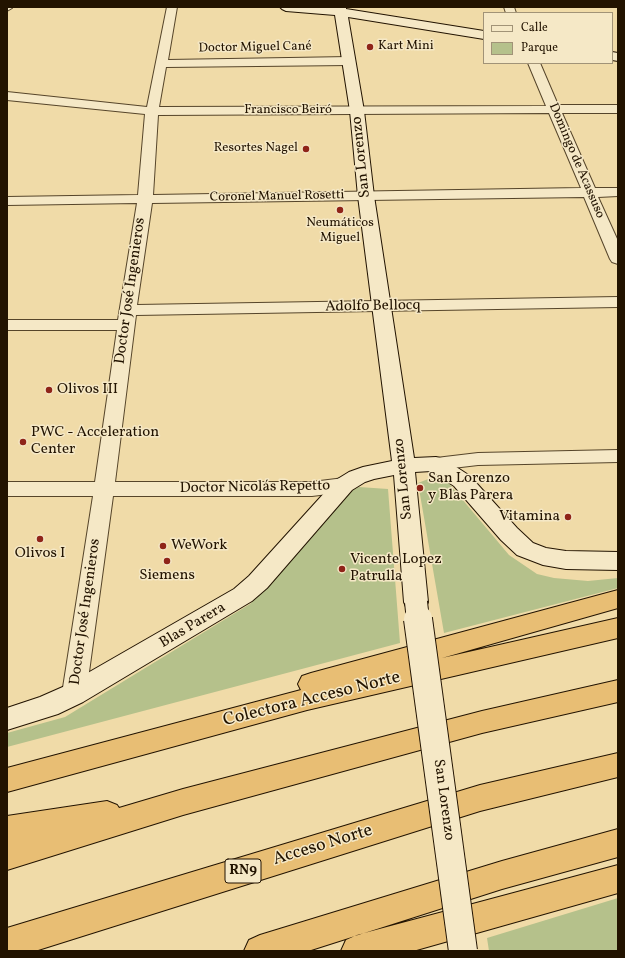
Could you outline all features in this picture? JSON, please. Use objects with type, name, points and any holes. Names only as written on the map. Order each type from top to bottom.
[{"type":"highway","points":[[231,719],[314,682],[618,600]]},
{"type":"highway","name":"Colectora Acceso Norte","points":[[7,780],[307,699],[618,628]]},
{"type":"highway","points":[[7,856],[183,802],[482,722],[618,691]]},
{"type":"highway","name":"Acceso Norte","points":[[7,944],[480,798],[618,765]]},
{"type":"highway","points":[[7,829],[183,802]]},
{"type":"highway","points":[[260,951],[406,905],[618,843]]},
{"type":"highway","points":[[357,951],[618,879]]},
{"type":"street","name":"Doctor José Ingenieros","points":[[74,694],[145,199],[152,111],[172,7]]},
{"type":"street","points":[[286,7],[341,9],[483,35]]},
{"type":"street","name":"San Lorenzo","points":[[341,9],[357,111],[366,196],[404,466],[416,602],[463,951]]},
{"type":"street","name":"Doctor Miguel Cané","points":[[161,64],[349,61]]},
{"type":"street","name":"Domingo de Acassuso","points":[[534,64],[618,259]]},
{"type":"street","name":"Francisco Beiró","points":[[7,96],[152,111],[618,109]]},
{"type":"street","name":"Coronel Manuel Rosetti","points":[[7,201],[618,192]]},
{"type":"street","name":"Adolfo Bellocq","points":[[7,325],[127,317],[381,307],[618,302]]},
{"type":"street","name":"Doctor Nicolás Repetto","points":[[7,489],[312,489],[344,485],[357,477],[371,472],[404,466],[478,460],[618,456]]},
{"type":"street","points":[[436,464],[462,481],[509,534],[525,548],[543,556],[566,560],[618,561]]},
{"type":"street","name":"Blas Parera","points":[[7,719],[48,706],[74,694],[243,595],[258,582],[344,485]]},
{"type":"green space","points":[[441,474],[509,555],[537,574],[554,578],[588,581],[618,578],[618,588],[444,633],[418,483]]},
{"type":"green space","points":[[359,487],[388,489],[400,643],[7,747],[7,733],[65,717],[250,604],[349,492]]},
{"type":"green space","points":[[618,898],[618,951],[489,951],[487,938]]},
{"type":"place","name":"Kart Mini","points":[[370,47]]},
{"type":"place","name":"Resortes Nagel","points":[[306,149]]},
{"type":"place","name":"Neumáticos Miguel","points":[[340,210]]},
{"type":"place","name":"Olivos III","points":[[49,390]]},
{"type":"place","name":"PWC - Acceleration Center","points":[[23,442]]},
{"type":"place","name":"San Lorenzo y Blas Parera","points":[[420,488]]},
{"type":"place","name":"Vitamina","points":[[568,517]]},
{"type":"place","name":"Olivos I","points":[[40,539]]},
{"type":"place","name":"WeWork","points":[[163,546]]},
{"type":"place","name":"Siemens","points":[[167,561]]},
{"type":"place","name":"Vicente Lopez Patrulla","points":[[342,569]]}]
